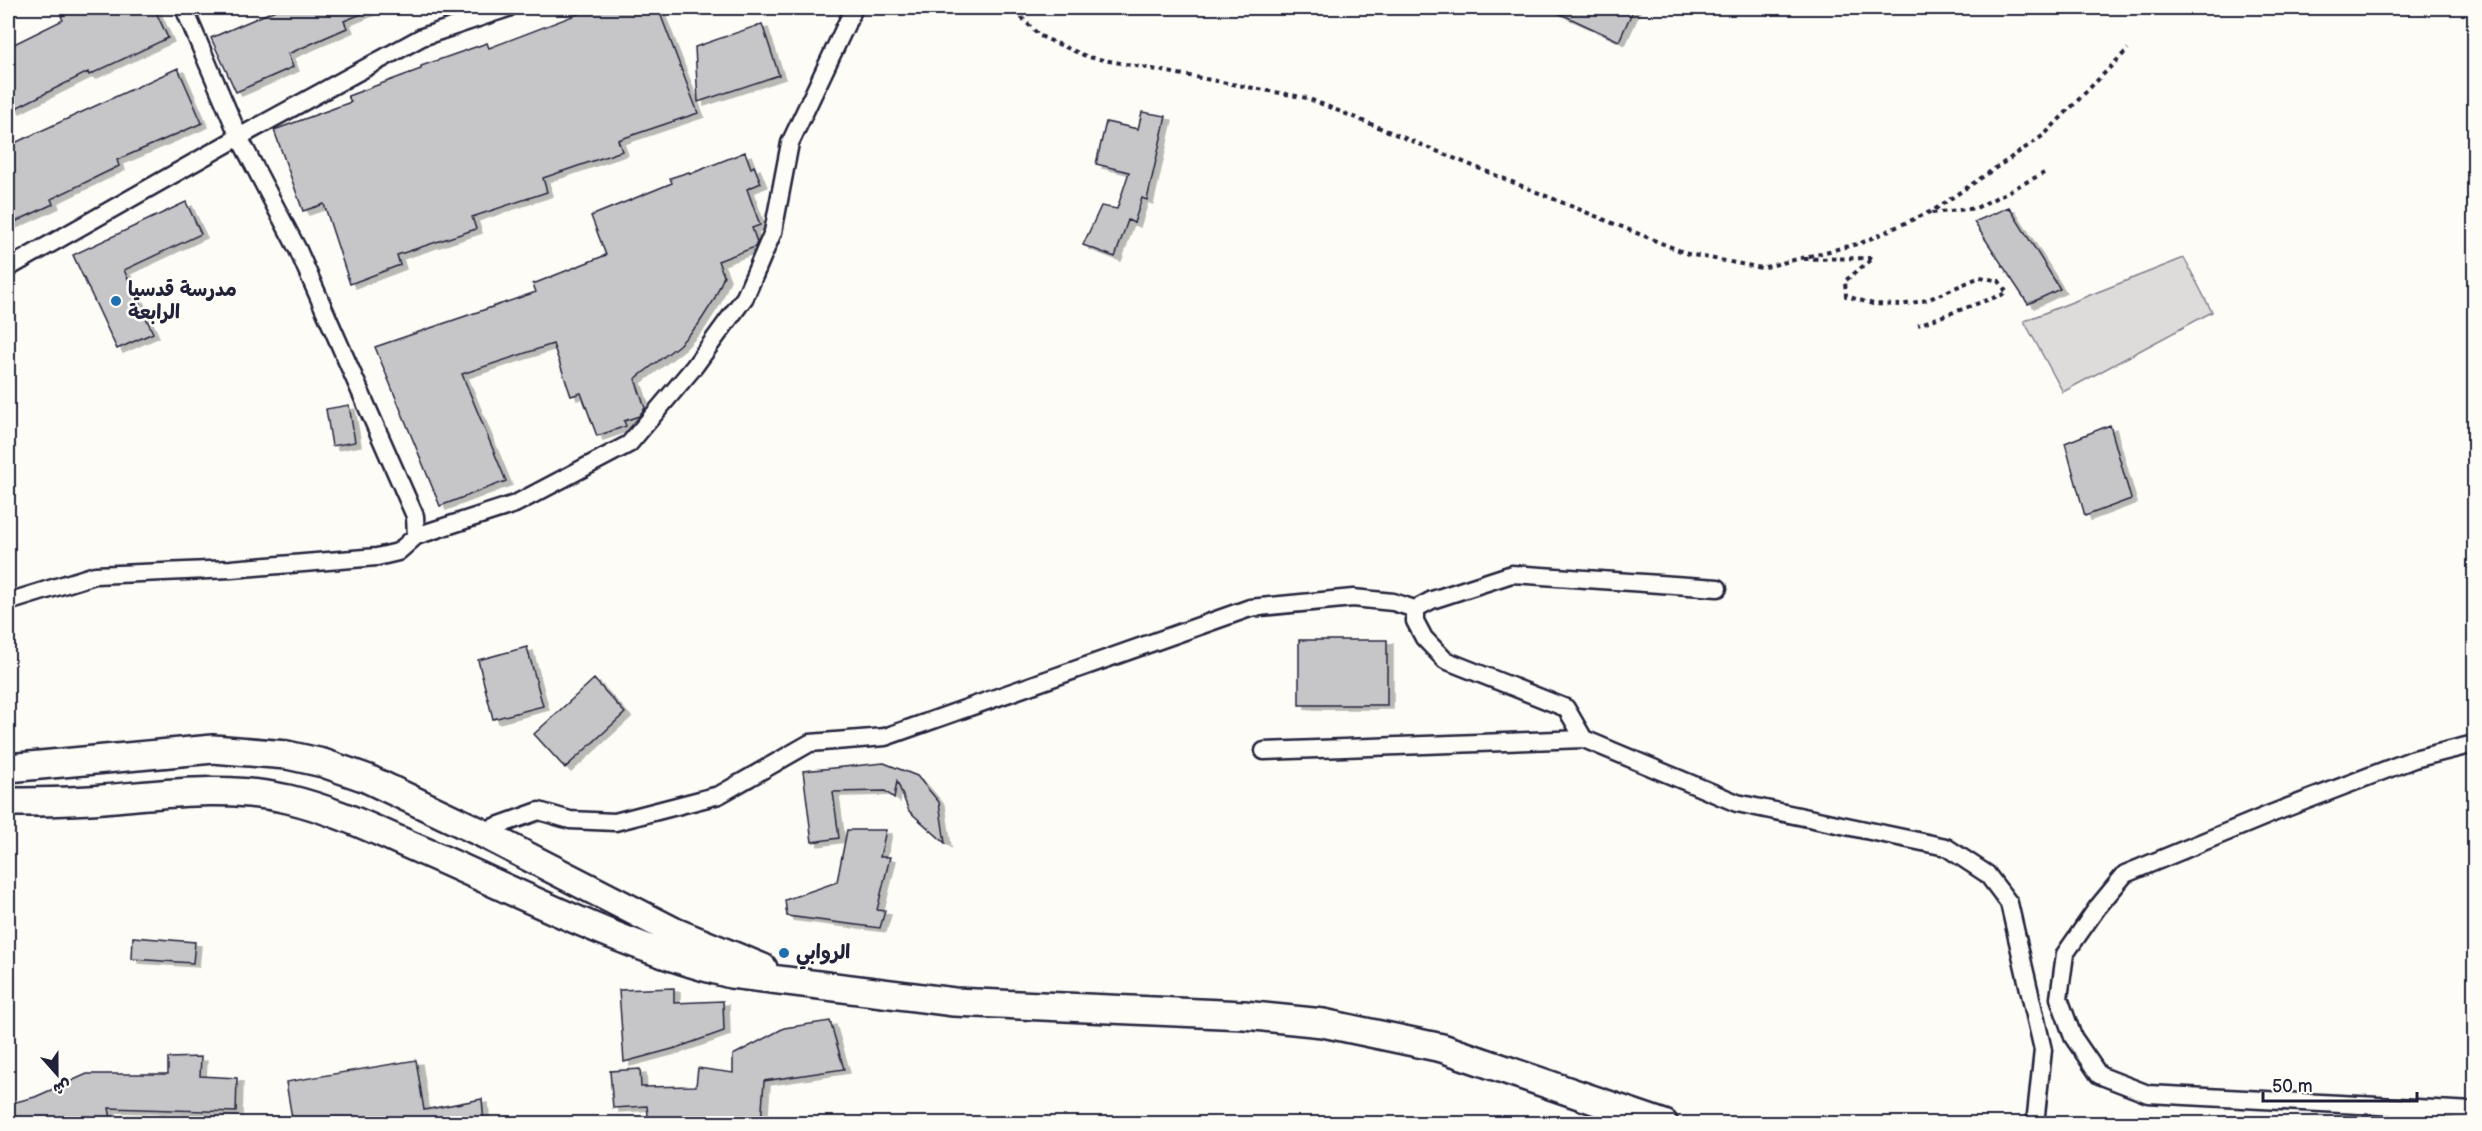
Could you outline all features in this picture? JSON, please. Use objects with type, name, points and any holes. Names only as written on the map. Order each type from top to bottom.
[{"type":"main road","points":[[8,768],[195,750],[250,750],[323,763],[366,778],[480,832],[675,932],[752,964],[807,982]]},
{"type":"main road","points":[[8,802],[102,799],[198,790],[228,791],[286,799],[343,816],[646,949],[730,974],[807,982],[866,993],[954,1002],[1244,1015],[1323,1023],[1442,1048],[1664,1124]]},
{"type":"street","points":[[184,8],[239,137],[298,249],[415,516],[416,536]]},
{"type":"street","points":[[8,268],[239,137],[422,37],[507,8]]},
{"type":"street","points":[[8,602],[95,575],[231,569],[377,557],[398,552],[416,536],[515,504],[629,444],[694,368],[745,297],[773,232],[790,143],[854,8]]},
{"type":"street","points":[[480,832],[539,811],[570,820],[615,822],[718,795],[810,743],[885,737],[1250,608],[1353,598],[1393,602],[1415,609],[1432,600],[1512,574],[1718,588]]},
{"type":"street","points":[[1415,609],[1415,621],[1425,638],[1445,660],[1566,708],[1584,739]]},
{"type":"street","points":[[1264,751],[1584,739],[1737,802],[1946,847],[1987,874],[2009,903],[2043,1050],[2035,1124]]},
{"type":"street","points":[[2475,744],[2414,759],[2273,813],[2125,874],[2097,908],[2066,954],[2059,998],[2073,1037],[2099,1075],[2148,1094],[2475,1111]]},
{"type":"path","points":[[1020,8],[1022,18],[1040,36],[1088,57],[1307,98],[1688,254],[1762,268],[1861,243],[1926,214],[2044,135],[2128,49]]},
{"type":"path","points":[[1926,214],[1976,208],[2044,173]]},
{"type":"path","points":[[1795,260],[1873,258],[1845,281],[1846,296],[1873,304],[1901,305],[1927,300],[1980,277],[1999,281],[2007,293],[1918,325]]},
{"type":"shaded area","points":[[2184,258],[2212,312],[2063,392],[2024,321]]},
{"type":"building","points":[[80,8],[154,8],[168,38],[89,75],[88,72],[14,109],[8,96],[8,47],[63,20],[61,16]]},
{"type":"building","points":[[280,8],[376,8],[344,21],[347,28],[288,54],[293,67],[236,92],[211,38]]},
{"type":"building","points":[[584,8],[658,8],[698,113],[618,140],[622,151],[543,178],[547,192],[472,217],[476,229],[397,255],[400,265],[350,284],[324,204],[303,211],[274,130],[351,102],[348,96],[421,69],[421,66],[487,43],[489,48],[586,11]]},
{"type":"building","points":[[1548,8],[1634,8],[1619,41]]},
{"type":"building","points":[[762,24],[779,75],[698,102],[695,47]]},
{"type":"building","points":[[178,68],[202,123],[117,160],[119,166],[51,199],[53,204],[8,225],[8,146]]},
{"type":"building","points":[[1142,112],[1166,116],[1147,200],[1142,198],[1134,223],[1128,220],[1115,257],[1083,245],[1101,206],[1117,209],[1129,172],[1096,164],[1106,122],[1138,129]]},
{"type":"building","points":[[745,152],[751,168],[754,166],[761,183],[747,189],[760,225],[752,228],[757,242],[755,247],[718,261],[724,276],[714,300],[698,325],[679,345],[635,379],[645,408],[639,416],[624,421],[626,426],[597,436],[581,393],[571,396],[553,344],[462,374],[506,481],[440,506],[375,347],[536,292],[533,284],[606,255],[591,216],[672,183],[670,178],[689,172],[690,174]]},
{"type":"building","name":"مدرسة قدسيا الرابعة","points":[[186,202],[201,234],[124,270],[153,333],[117,349],[73,255]]},
{"type":"building","points":[[2009,207],[2060,289],[2028,304],[1974,222]]},
{"type":"building","points":[[349,405],[355,442],[332,446],[326,409]]},
{"type":"building","points":[[2110,425],[2131,499],[2085,516],[2065,443]]},
{"type":"building","points":[[1299,640],[1387,640],[1387,705],[1299,705]]},
{"type":"building","points":[[527,647],[543,706],[493,719],[478,660]]},
{"type":"building","points":[[594,679],[625,713],[565,768],[534,734]]},
{"type":"building","points":[[884,763],[917,776],[939,802],[945,843],[909,811],[897,781],[894,798],[885,791],[833,792],[839,838],[812,842],[803,771]]},
{"type":"building","points":[[847,830],[886,830],[880,857],[890,857],[877,910],[885,911],[880,928],[787,916],[785,900],[837,882]]},
{"type":"building","points":[[133,937],[195,942],[193,963],[132,959]]},
{"type":"building","points":[[674,988],[674,1003],[723,1001],[724,1031],[676,1048],[624,1062],[619,990]]},
{"type":"building","points":[[830,1021],[844,1069],[764,1081],[761,1124],[649,1124],[647,1106],[613,1108],[610,1071],[640,1069],[641,1087],[696,1086],[698,1068],[733,1073],[733,1055],[784,1028]]},
{"type":"building","points":[[201,1057],[200,1076],[237,1078],[236,1112],[109,1108],[112,1124],[8,1124],[8,1104],[35,1097],[87,1074],[168,1074],[168,1058]]},
{"type":"building","points":[[416,1060],[424,1110],[482,1099],[484,1124],[293,1124],[286,1082]]},
{"type":"place","name":"مدرسة قدسيا الرابعة","points":[[116,301]]},
{"type":"place","name":"الروابي","points":[[784,953]]}]
